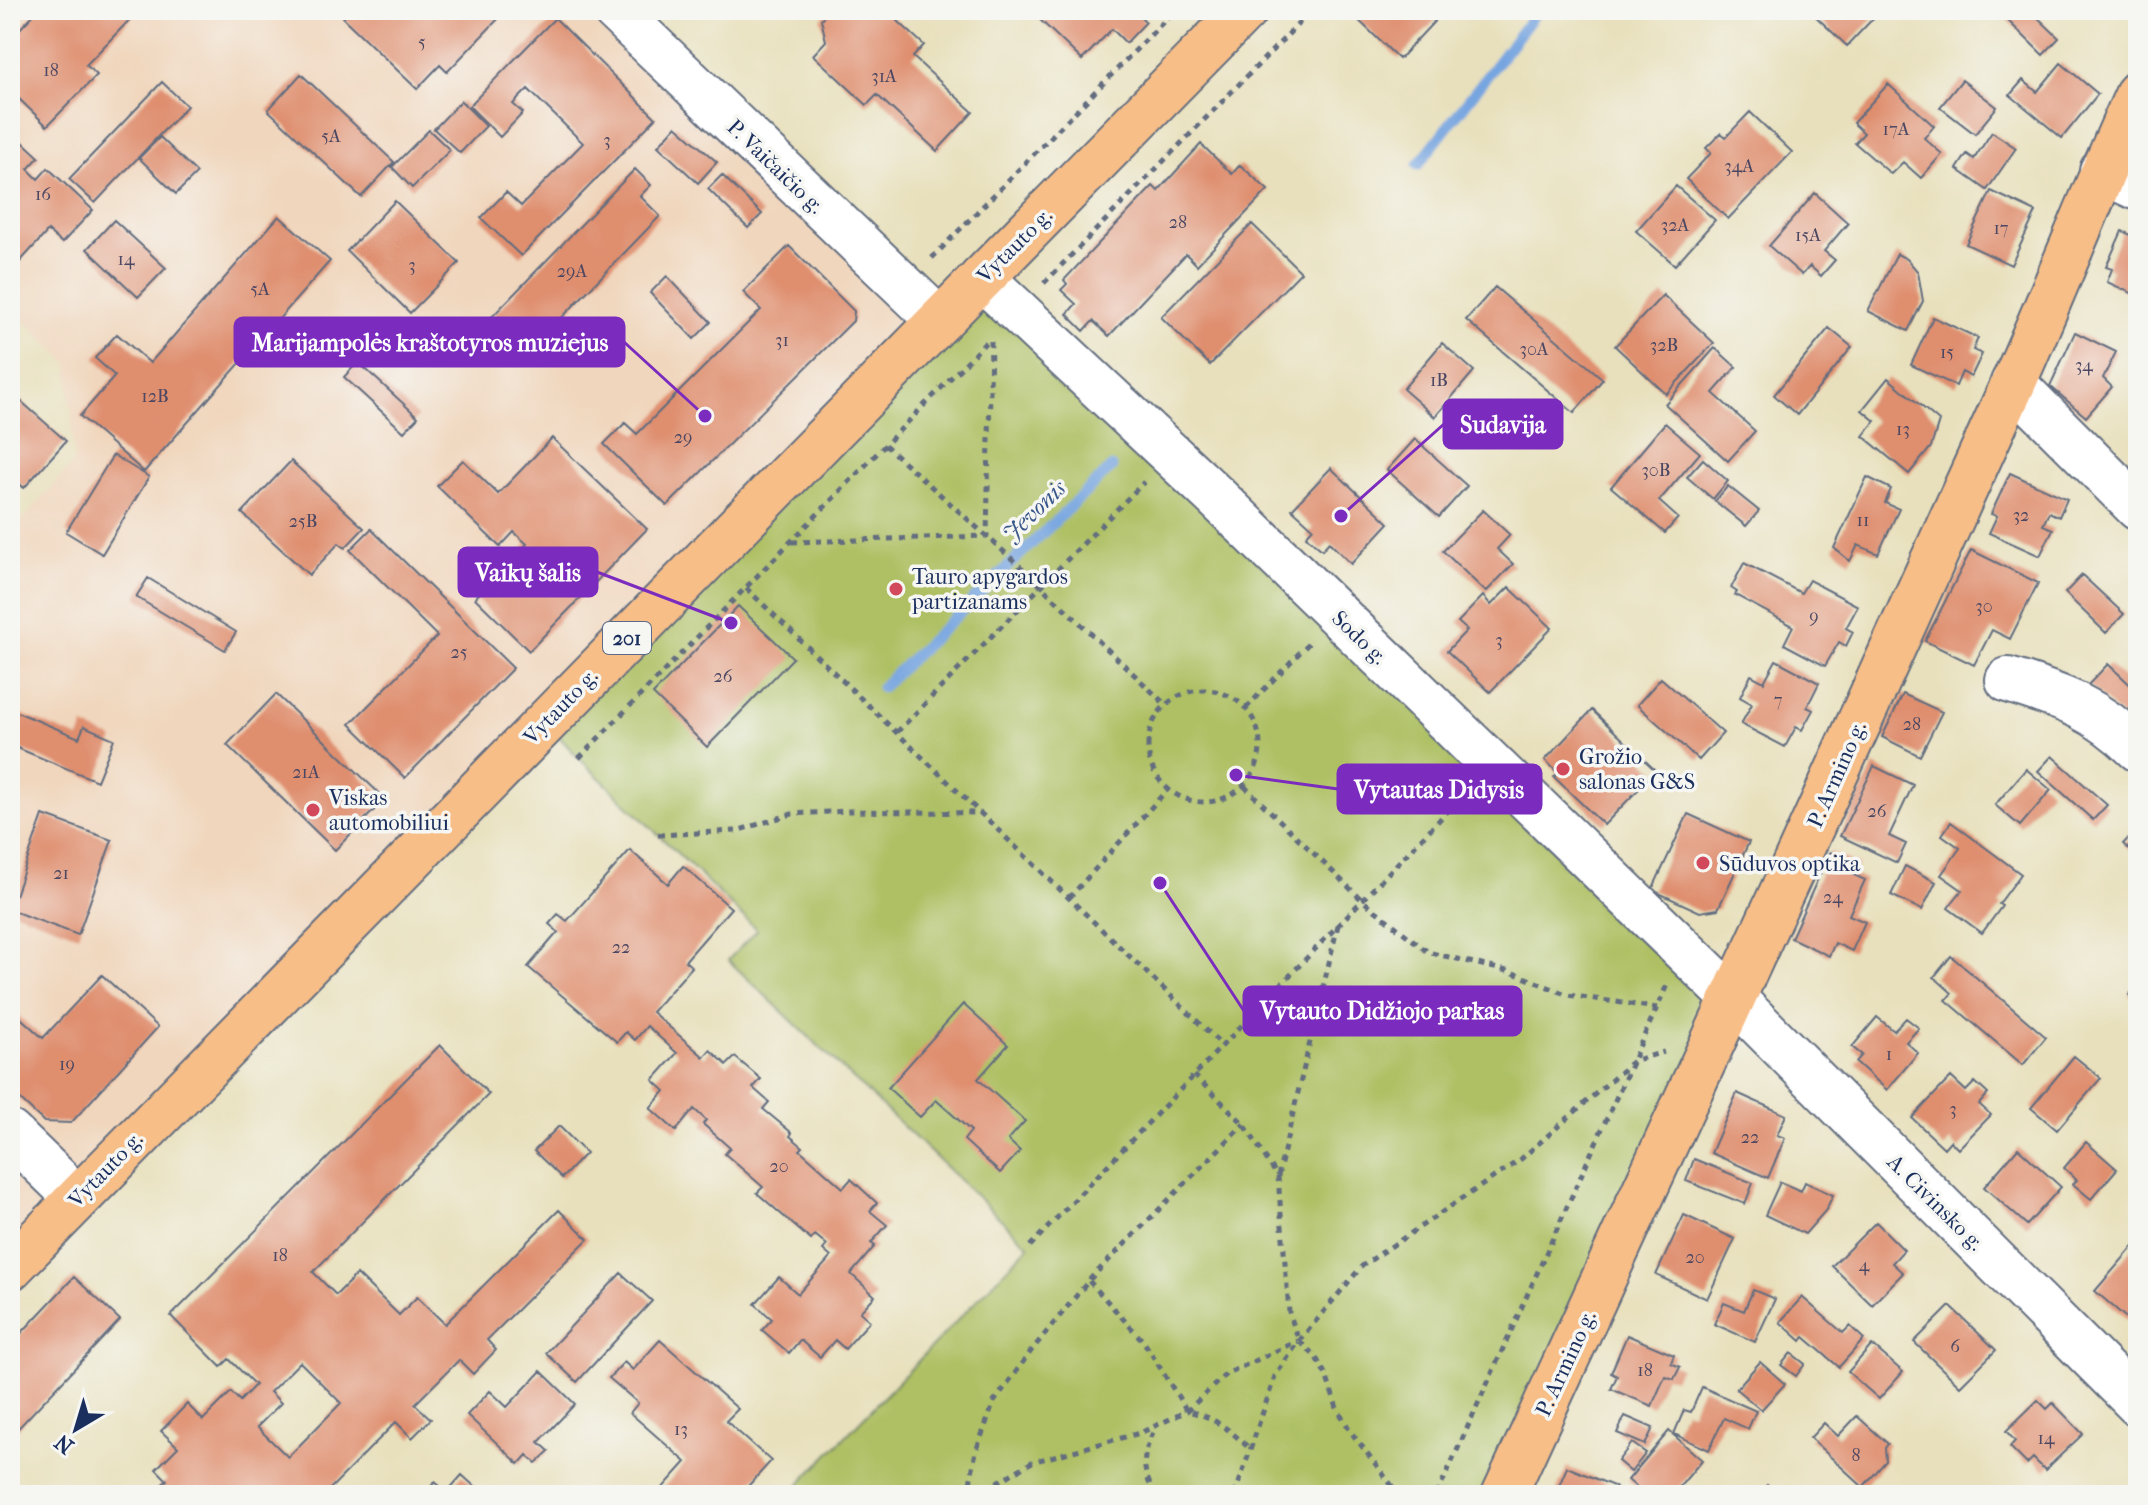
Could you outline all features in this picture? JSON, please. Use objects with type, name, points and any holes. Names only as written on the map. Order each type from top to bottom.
[{"type":"main road","name":"Vytauto g.","points":[[10,1268],[1245,10]]},
{"type":"main road","name":"P. Armino g.","points":[[1504,1495],[1734,999],[2013,383],[2120,179],[2138,93]]},
{"type":"street","name":"P. Vaičaičio g.","points":[[615,10],[939,320]]},
{"type":"street","name":"Sodo g.","points":[[982,278],[1202,484],[1734,999]]},
{"type":"street","points":[[2013,383],[2138,508]]},
{"type":"street","points":[[2008,680],[2064,698],[2115,726],[2138,749]]},
{"type":"street","name":"A. Civinsko g.","points":[[1734,999],[2138,1404]]},
{"type":"street","points":[[10,1133],[77,1198]]},
{"type":"path","points":[[904,287],[1175,10]]},
{"type":"path","points":[[1043,284],[1312,10]]},
{"type":"path","points":[[991,336],[1003,339]]},
{"type":"path","points":[[579,758],[991,336]]},
{"type":"path","points":[[987,536],[991,336]]},
{"type":"path","points":[[885,445],[1022,568],[1165,704]]},
{"type":"path","points":[[897,732],[1150,475]]},
{"type":"path","points":[[791,542],[987,536]]},
{"type":"path","points":[[746,588],[1222,1045]]},
{"type":"path","points":[[1246,708],[1315,637]]},
{"type":"path","points":[[1206,689],[1228,695],[1246,708],[1257,727],[1260,748],[1256,768],[1244,786],[1227,798],[1206,803],[1186,800],[1167,790],[1152,771],[1147,747],[1151,724],[1165,704],[1184,693],[1206,689]]},
{"type":"path","points":[[1244,786],[1362,900],[1428,952],[1511,972],[1568,995],[1657,1008]]},
{"type":"path","points":[[1030,1246],[1470,788]]},
{"type":"path","points":[[1069,898],[1167,790]]},
{"type":"path","points":[[658,835],[736,831],[792,814],[848,811],[981,813]]},
{"type":"path","points":[[1338,924],[1278,1177],[1289,1312],[1299,1341],[1315,1356],[1326,1375],[1337,1408],[1351,1432],[1399,1495]]},
{"type":"path","points":[[1437,1495],[1668,982]]},
{"type":"path","points":[[1235,1495],[1275,1376],[1299,1341],[1362,1266],[1521,1159],[1633,1061]]},
{"type":"path","points":[[1194,1075],[1244,1124],[1278,1177]]},
{"type":"path","points":[[968,1495],[976,1451],[994,1402],[1031,1351],[1089,1281],[1244,1124]]},
{"type":"path","points":[[1089,1281],[1144,1342],[1187,1411],[1199,1413],[1226,1426],[1250,1449]]},
{"type":"path","points":[[976,1495],[1032,1462],[1140,1433],[1187,1411],[1226,1374],[1299,1341]]},
{"type":"path","points":[[1155,1495],[1143,1472],[1156,1425]]},
{"type":"shaded area","points":[[10,10],[615,10],[939,320],[10,1266],[10,534],[74,462],[68,363],[10,307]]},
{"type":"green space","points":[[982,278],[1734,999],[1504,1495],[789,1495],[1029,1246],[728,960],[757,930],[545,722]]},
{"type":"building","points":[[38,10],[139,10],[86,65],[97,75],[47,126],[10,90],[10,39]]},
{"type":"building","points":[[352,10],[495,10],[501,16],[447,72],[440,65],[417,89],[343,18]]},
{"type":"building","points":[[829,10],[886,10],[924,45],[913,57],[973,112],[937,151],[877,95],[867,105],[813,55],[826,41],[821,19]]},
{"type":"building","points":[[1040,10],[1134,10],[1146,22],[1126,43],[1112,29],[1082,60],[1035,15]]},
{"type":"building","points":[[1445,10],[1399,59],[1350,12]]},
{"type":"building","points":[[1809,10],[1881,10],[1847,46]]},
{"type":"building","points":[[1997,10],[2030,10],[2059,38],[2043,55]]},
{"type":"building","points":[[555,18],[656,118],[521,256],[481,218],[506,192],[521,206],[583,143],[528,89],[513,104],[523,113],[500,137],[469,106]]},
{"type":"building","points":[[2061,63],[2098,94],[2062,138],[2010,95],[2023,80],[2037,92]]},
{"type":"building","points":[[301,74],[394,162],[361,197],[268,110]]},
{"type":"building","points":[[1962,80],[1997,107],[1975,134],[1940,107]]},
{"type":"building","points":[[162,82],[187,106],[95,203],[69,179]]},
{"type":"building","points":[[1888,84],[1934,126],[1924,138],[1942,154],[1921,178],[1903,162],[1891,174],[1855,143],[1864,133],[1853,123]]},
{"type":"building","points":[[461,101],[486,126],[460,153],[434,129]]},
{"type":"building","points":[[1750,112],[1792,152],[1728,219],[1686,179],[1711,153],[1706,148],[1721,133],[1726,137]]},
{"type":"building","points":[[676,126],[717,162],[698,183],[658,146]]},
{"type":"building","points":[[10,130],[39,157],[28,169],[38,179],[48,168],[93,210],[62,243],[48,231],[17,265],[10,259]]},
{"type":"building","points":[[429,130],[450,150],[412,188],[392,167]]},
{"type":"building","points":[[1992,132],[2016,148],[1987,190],[1957,169],[1967,154],[1974,159]]},
{"type":"building","points":[[160,137],[197,173],[176,194],[139,158]]},
{"type":"building","points":[[1201,144],[1232,174],[1240,165],[1268,190],[1197,265],[1186,254],[1109,336],[1093,321],[1084,331],[1067,314],[1076,304],[1061,290],[1067,284],[1064,280],[1153,186],[1158,191]]},
{"type":"building","points":[[635,169],[651,185],[640,196],[660,216],[520,361],[483,326]]},
{"type":"building","points":[[722,175],[762,214],[748,228],[708,189]]},
{"type":"building","points":[[1676,186],[1715,220],[1675,265],[1636,231]]},
{"type":"building","points":[[1991,191],[2036,212],[2011,265],[1966,244]]},
{"type":"building","points":[[1815,193],[1848,223],[1824,251],[1835,260],[1821,276],[1810,266],[1802,275],[1769,246]]},
{"type":"building","points":[[395,201],[459,263],[410,313],[347,251]]},
{"type":"building","points":[[279,216],[330,261],[144,472],[80,416],[115,376],[95,358],[117,334],[150,363]]},
{"type":"building","points":[[114,220],[166,268],[138,297],[87,249]]},
{"type":"building","points":[[1252,224],[1301,272],[1210,365],[1161,317]]},
{"type":"building","points":[[2122,231],[2138,238],[2138,296],[2107,282],[2112,269],[2106,267]]},
{"type":"building","points":[[789,246],[854,311],[853,321],[667,506],[604,444],[625,423],[637,434],[761,310],[743,292]]},
{"type":"building","points":[[1897,254],[1907,259],[1918,272],[1923,301],[1908,331],[1868,311]]},
{"type":"building","points":[[667,276],[711,322],[694,339],[650,293]]},
{"type":"building","points":[[1495,287],[1603,379],[1574,413],[1466,320]]},
{"type":"building","points":[[1663,295],[1714,343],[1666,394],[1615,346]]},
{"type":"building","points":[[1933,317],[1978,338],[1973,350],[1982,354],[1971,377],[1962,372],[1956,386],[1911,365]]},
{"type":"building","points":[[1829,328],[1852,347],[1797,415],[1774,395]]},
{"type":"building","points":[[2075,332],[2116,352],[2103,378],[2112,387],[2086,417],[2050,386]]},
{"type":"building","points":[[1442,343],[1474,371],[1435,417],[1403,389]]},
{"type":"building","points":[[1715,348],[1736,367],[1713,393],[1755,431],[1728,461],[1665,404]]},
{"type":"building","points":[[358,362],[418,417],[404,432],[344,377]]},
{"type":"building","points":[[1888,378],[1939,421],[1931,447],[1909,474],[1863,436],[1875,421],[1862,410]]},
{"type":"building","points":[[14,395],[66,441],[24,488],[10,475],[10,399]]},
{"type":"building","points":[[1665,423],[1700,453],[1659,501],[1678,518],[1665,533],[1611,487]]},
{"type":"building","points":[[552,438],[647,529],[529,651],[475,598],[527,544],[514,532],[500,547],[437,486],[463,460],[498,494]]},
{"type":"building","points":[[1415,439],[1467,486],[1439,517],[1387,470]]},
{"type":"building","points":[[113,455],[149,477],[102,554],[66,532]]},
{"type":"building","points":[[1703,459],[1728,481],[1713,499],[1687,477]]},
{"type":"building","points":[[291,461],[364,528],[345,548],[339,543],[309,575],[242,513]]},
{"type":"building","points":[[1331,468],[1389,523],[1351,564],[1329,542],[1322,550],[1306,536],[1313,528],[1292,509]]},
{"type":"building","points":[[2010,473],[2067,499],[2059,517],[2049,512],[2043,525],[2053,529],[2040,556],[1989,533],[1997,516],[1991,514]]},
{"type":"building","points":[[1867,477],[1891,489],[1885,503],[1899,509],[1878,554],[1858,545],[1850,561],[1834,548]]},
{"type":"building","points":[[1728,486],[1759,511],[1746,526],[1715,501]]},
{"type":"building","points":[[1483,510],[1510,535],[1497,549],[1513,564],[1486,592],[1443,551]]},
{"type":"building","points":[[371,529],[513,668],[405,778],[350,724],[437,636],[350,550]]},
{"type":"building","points":[[1971,550],[2038,583],[2010,639],[1992,630],[1974,665],[1925,641]]},
{"type":"building","points":[[1744,563],[1801,593],[1809,580],[1858,606],[1846,628],[1853,632],[1846,646],[1839,642],[1825,666],[1784,644],[1793,626],[1735,595],[1737,592],[1731,588]]},
{"type":"building","points":[[2082,575],[2124,614],[2106,633],[2065,593]]},
{"type":"building","points":[[148,578],[236,632],[225,650],[136,597]]},
{"type":"building","points":[[1509,587],[1552,628],[1490,692],[1447,651],[1467,630],[1458,622],[1483,596],[1491,605]]},
{"type":"building","points":[[738,606],[793,658],[707,747],[653,694]]},
{"type":"building","points":[[1776,660],[1819,683],[1807,707],[1813,710],[1802,730],[1796,727],[1785,747],[1741,724],[1752,704],[1740,697],[1751,675],[1764,682]]},
{"type":"building","points":[[2108,664],[2138,692],[2138,700],[2122,717],[2088,685]]},
{"type":"building","points":[[1661,678],[1723,733],[1699,760],[1637,705]]},
{"type":"building","points":[[276,694],[385,799],[335,850],[227,745]]},
{"type":"building","points":[[1903,694],[1942,712],[1920,756],[1882,737]]},
{"type":"building","points":[[10,709],[79,738],[84,726],[114,739],[97,781],[10,745]]},
{"type":"building","points":[[1592,710],[1656,771],[1604,825],[1554,777],[1558,773],[1545,760]]},
{"type":"building","points":[[2052,756],[2107,805],[2093,820],[2038,771]]},
{"type":"building","points":[[1874,766],[1913,785],[1889,836],[1906,844],[1897,863],[1840,836]]},
{"type":"building","points":[[2026,769],[2051,790],[2020,826],[1995,805]]},
{"type":"building","points":[[1688,814],[1749,842],[1718,909],[1700,912],[1652,890]]},
{"type":"building","points":[[43,815],[112,840],[78,935],[10,910]]},
{"type":"building","points":[[1951,822],[2021,874],[1982,933],[1948,908],[1962,890],[1941,875],[1960,848],[1942,835]]},
{"type":"building","points":[[2138,828],[2138,857],[2123,844]]},
{"type":"building","points":[[630,850],[668,884],[683,866],[731,908],[685,961],[692,967],[652,1012],[704,1057],[710,1050],[727,1065],[735,1057],[761,1079],[753,1088],[769,1102],[763,1109],[792,1133],[790,1136],[803,1147],[800,1150],[843,1188],[851,1179],[877,1203],[870,1211],[887,1225],[871,1243],[875,1246],[851,1274],[875,1296],[860,1312],[870,1321],[845,1349],[835,1340],[820,1357],[800,1340],[789,1353],[762,1330],[772,1319],[755,1304],[779,1277],[798,1294],[831,1257],[823,1250],[827,1245],[815,1235],[811,1240],[757,1193],[763,1187],[725,1154],[730,1148],[703,1124],[706,1120],[694,1109],[676,1131],[650,1108],[665,1091],[653,1080],[677,1053],[647,1026],[635,1040],[626,1032],[617,1042],[528,967],[558,932],[549,924],[558,914],[567,921]]},
{"type":"building","points":[[1830,852],[1858,865],[1854,875],[1865,880],[1849,915],[1865,922],[1852,951],[1835,943],[1829,956],[1791,938]]},
{"type":"building","points":[[1905,866],[1936,882],[1922,910],[1891,895]]},
{"type":"building","points":[[1951,956],[2046,1037],[2023,1065],[1946,1000],[1952,993],[1934,977]]},
{"type":"building","points":[[102,975],[158,1027],[71,1123],[44,1122],[10,1090],[10,1016],[14,1012],[43,1038]]},
{"type":"building","points":[[2138,985],[2138,1003],[2129,995]]},
{"type":"building","points":[[963,1004],[1008,1045],[978,1079],[1025,1121],[1008,1140],[1020,1151],[1000,1173],[964,1140],[971,1131],[936,1100],[920,1117],[888,1088]]},
{"type":"building","points":[[1877,1017],[1894,1031],[1906,1018],[1919,1028],[1906,1042],[1918,1053],[1887,1090],[1856,1062],[1862,1055],[1852,1047]]},
{"type":"building","points":[[440,1045],[489,1094],[313,1272],[336,1295],[357,1274],[399,1315],[417,1297],[445,1324],[559,1210],[588,1239],[487,1340],[496,1350],[473,1374],[459,1360],[415,1404],[431,1419],[412,1438],[396,1422],[324,1495],[151,1495],[167,1480],[156,1469],[178,1447],[161,1431],[187,1404],[203,1420],[231,1392],[240,1401],[255,1385],[229,1359],[221,1367],[171,1316]],"holes":[[[300,1362],[341,1403],[288,1457],[257,1427],[281,1403],[270,1392]]]},
{"type":"building","points":[[2074,1056],[2101,1078],[2057,1130],[2031,1108]]},
{"type":"building","points":[[1951,1077],[1966,1091],[1975,1082],[1988,1094],[1979,1104],[1991,1115],[1958,1149],[1950,1141],[1944,1148],[1912,1118]]},
{"type":"building","points":[[1737,1093],[1786,1115],[1777,1135],[1785,1138],[1768,1178],[1711,1153]]},
{"type":"building","points":[[559,1126],[586,1153],[562,1178],[534,1151]]},
{"type":"building","points":[[2086,1142],[2117,1169],[2091,1199],[2073,1184],[2077,1180],[2064,1168]]},
{"type":"building","points":[[2018,1148],[2061,1187],[2027,1225],[1984,1187]]},
{"type":"building","points":[[1694,1159],[1753,1183],[1745,1204],[1686,1181]]},
{"type":"building","points":[[1780,1182],[1801,1191],[1805,1182],[1833,1195],[1826,1210],[1805,1234],[1765,1215]]},
{"type":"building","points":[[1684,1215],[1735,1239],[1707,1299],[1656,1275]]},
{"type":"building","points":[[1876,1222],[1904,1250],[1892,1263],[1903,1273],[1872,1305],[1832,1266]]},
{"type":"building","points":[[2138,1241],[2138,1328],[2095,1291]]},
{"type":"building","points":[[621,1273],[652,1301],[577,1382],[546,1353]]},
{"type":"building","points":[[74,1277],[120,1320],[10,1437],[10,1345]]},
{"type":"building","points":[[1753,1290],[1775,1299],[1755,1342],[1714,1324],[1724,1303],[1744,1311]]},
{"type":"building","points":[[1802,1297],[1843,1333],[1850,1326],[1864,1339],[1839,1367],[1804,1337],[1801,1341],[1780,1322]]},
{"type":"building","points":[[1950,1306],[1996,1350],[1960,1386],[1914,1342]]},
{"type":"building","points":[[1627,1335],[1674,1355],[1671,1363],[1680,1367],[1674,1379],[1665,1376],[1652,1406],[1611,1389],[1617,1376],[1611,1373]]},
{"type":"building","points":[[660,1340],[738,1409],[726,1421],[771,1461],[740,1495],[663,1495],[659,1492],[686,1462],[630,1413],[638,1403],[609,1378],[624,1362],[633,1370]]},
{"type":"building","points":[[1872,1345],[1903,1372],[1879,1399],[1848,1372]]},
{"type":"building","points":[[1791,1353],[1805,1364],[1796,1376],[1781,1365]]},
{"type":"building","points":[[1760,1362],[1785,1384],[1761,1410],[1736,1389]]},
{"type":"building","points":[[541,1371],[575,1404],[539,1442],[549,1451],[536,1463],[527,1455],[519,1464],[467,1415],[490,1391],[507,1407]]},
{"type":"building","points":[[1702,1387],[1756,1411],[1748,1429],[1724,1418],[1709,1450],[1674,1434],[1684,1410],[1691,1412]]},
{"type":"building","points":[[2038,1400],[2047,1409],[2053,1403],[2083,1434],[2045,1470],[2033,1458],[2027,1464],[2010,1447],[2015,1441],[2006,1431]]},
{"type":"building","points":[[1625,1416],[1653,1428],[1645,1445],[1617,1433]]},
{"type":"building","points":[[1857,1416],[1888,1444],[1885,1448],[1886,1461],[1863,1487],[1810,1438],[1824,1423],[1838,1436]]},
{"type":"building","points":[[1669,1431],[1702,1460],[1673,1495],[1645,1495],[1628,1480]]},
{"type":"building","points":[[1632,1443],[1646,1453],[1631,1472],[1618,1461]]},
{"type":"building","points":[[1567,1467],[1616,1487],[1613,1495],[1555,1495]]},
{"type":"building","points":[[462,1475],[484,1495],[423,1495],[435,1482],[447,1492]]},
{"type":"building","points":[[1767,1485],[1777,1495],[1758,1495]]},
{"type":"building","points":[[1786,1486],[1796,1495],[1778,1495]]},
{"type":"waterway","name":"Jevonis","points":[[1418,165],[1538,10]]},
{"type":"waterway","name":"Jevonis","points":[[882,687],[1112,467]]},
{"type":"place","name":"Marijampolės kraštotyros muziejus","points":[[705,416]]},
{"type":"place","name":"Sudavija","points":[[1341,516]]},
{"type":"place","name":"Tauro apygardos partizanams","points":[[896,589]]},
{"type":"place","name":"Vaikų šalis","points":[[731,623]]},
{"type":"place","name":"Grožio salonas G&S","points":[[1563,769]]},
{"type":"place","name":"Vytautas Didysis","points":[[1236,775]]},
{"type":"place","name":"Viskas automobiliui","points":[[313,810]]},
{"type":"place","name":"Sūduvos optika","points":[[1703,863]]},
{"type":"place","name":"Vytauto Didžiojo parkas","points":[[1160,883]]}]
